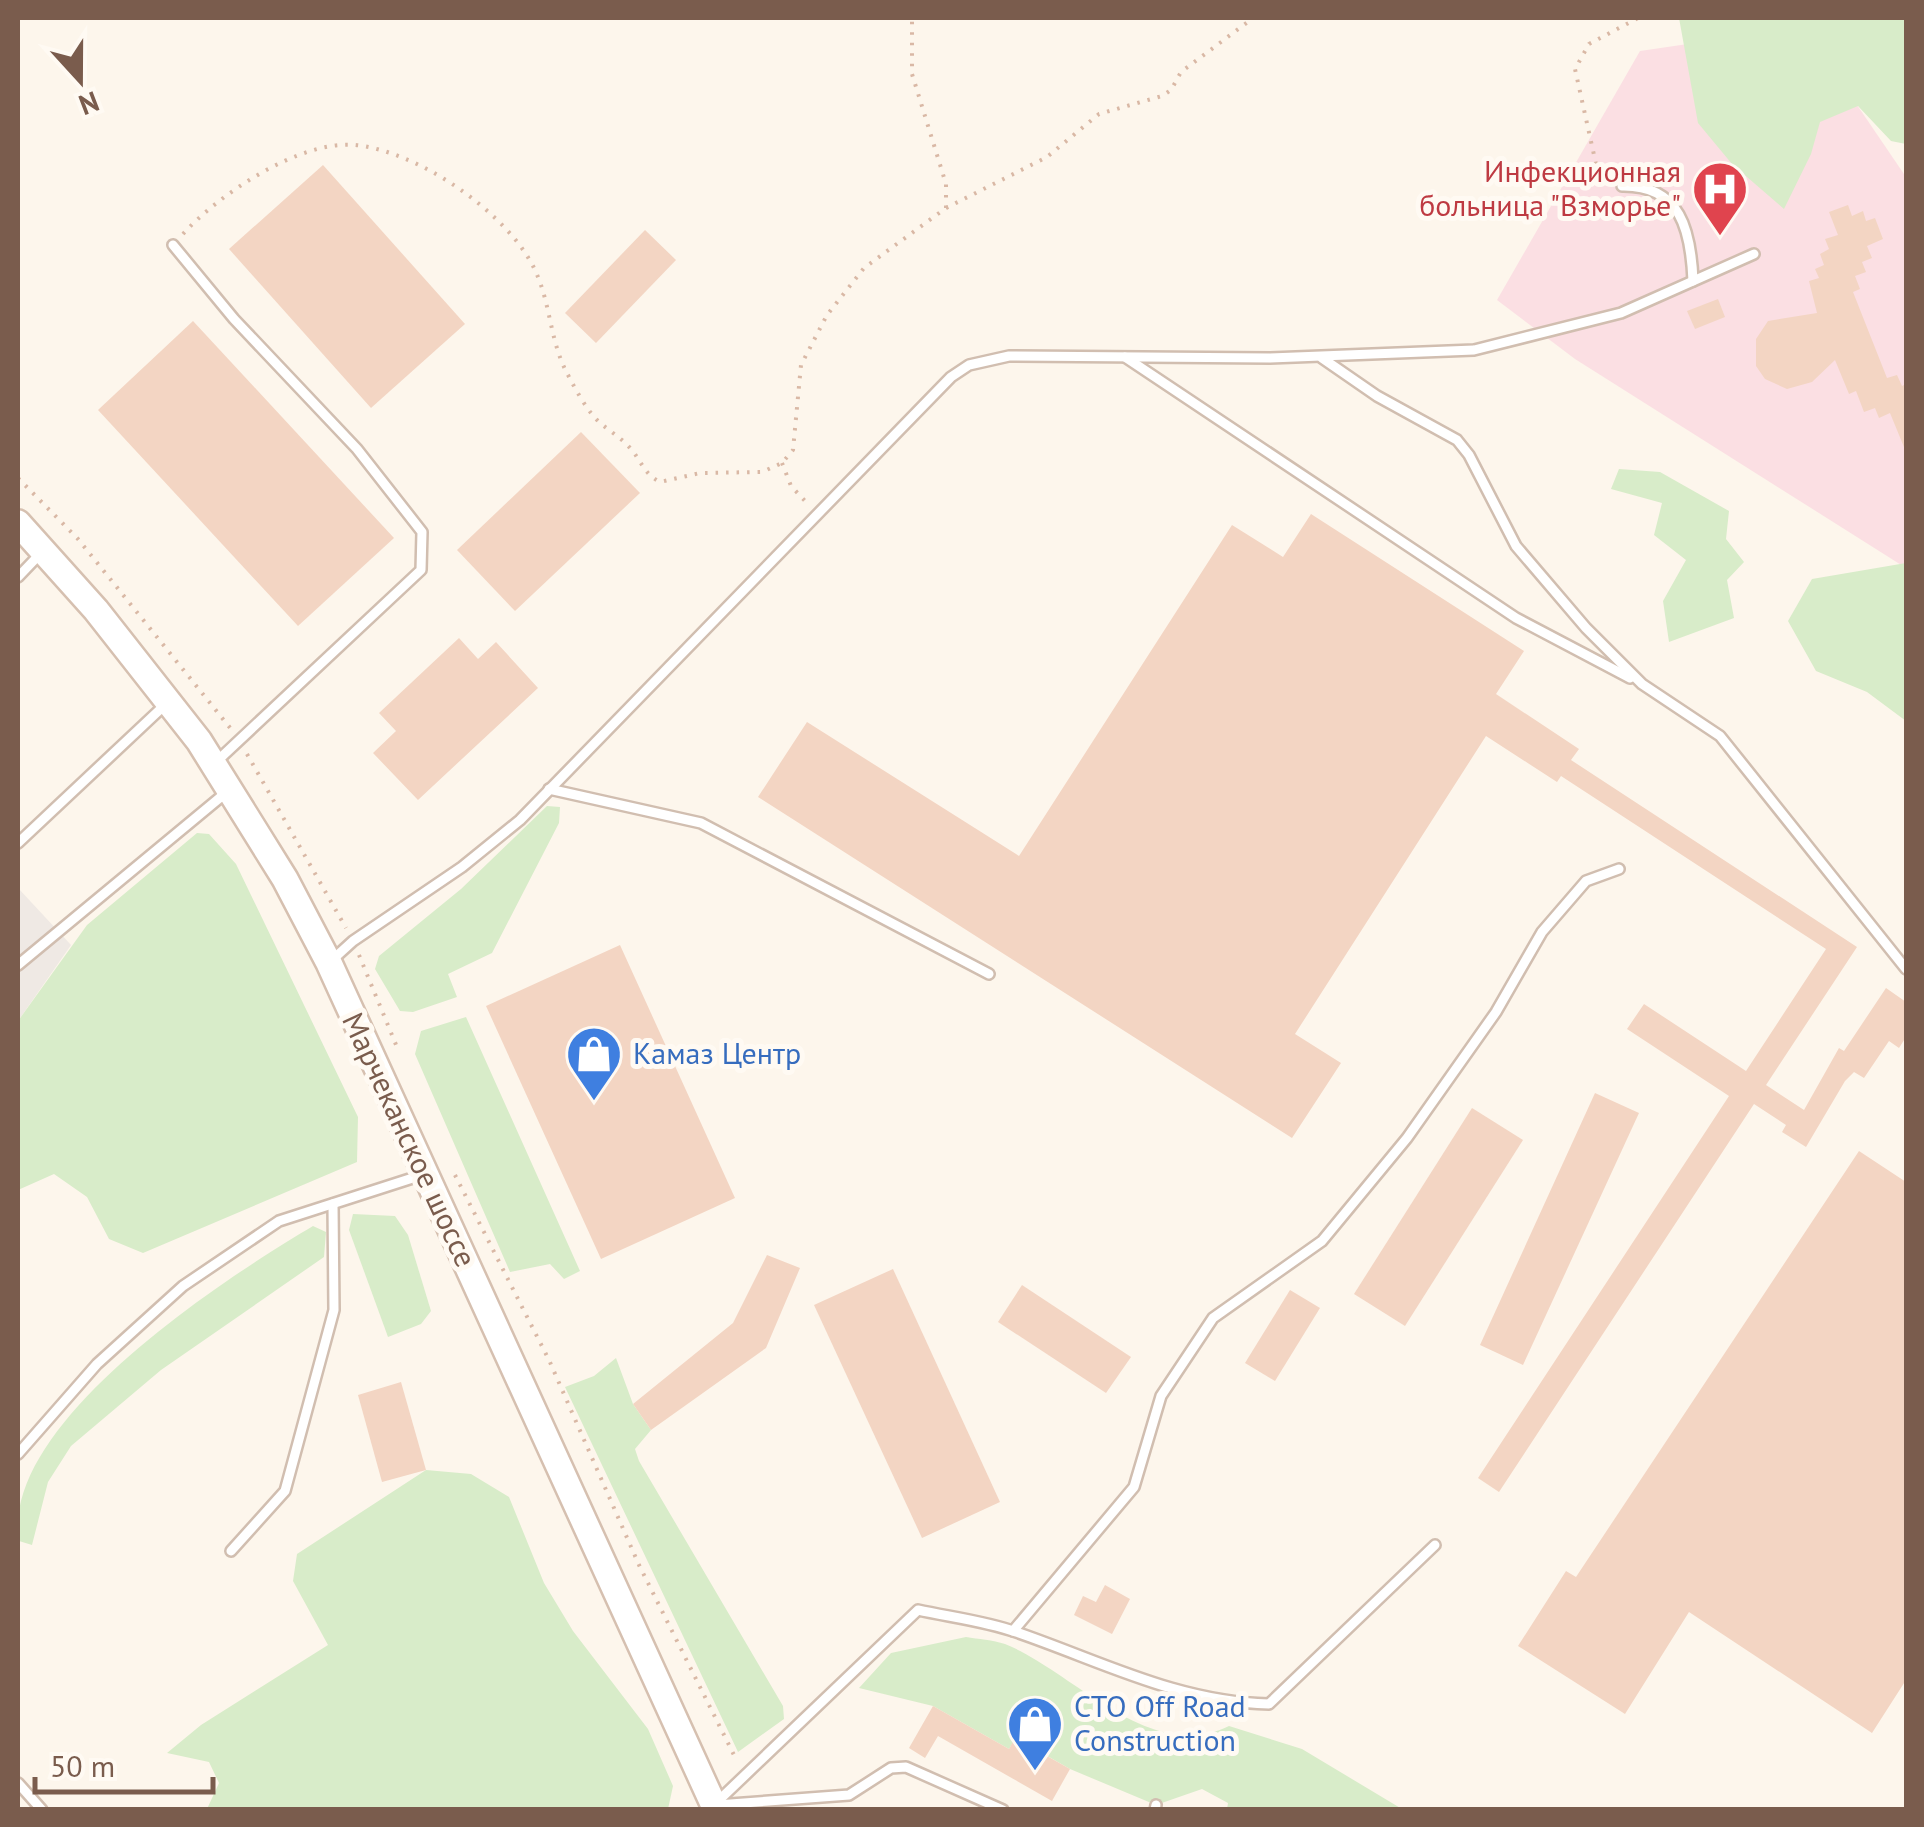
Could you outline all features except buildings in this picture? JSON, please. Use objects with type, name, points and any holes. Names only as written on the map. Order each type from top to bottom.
[{"type":"street","name":"Марчеканское шоссе","points":[[18,523],[170,700],[230,789],[330,963],[715,1807]]},
{"type":"lane","points":[[1622,186],[1647,186],[1668,200],[1692,243],[1693,281]]},
{"type":"lane","points":[[173,245],[234,319],[358,449],[422,532],[421,570],[214,764]]},
{"type":"lane","points":[[330,963],[353,941],[462,867],[549,789],[951,377],[969,365],[1009,356],[1320,356],[1474,350],[1621,313],[1754,254]]},
{"type":"lane","points":[[1123,355],[1516,618],[1642,684],[1720,736],[1906,969]]},
{"type":"lane","points":[[1320,356],[1377,396],[1456,440],[1470,455],[1516,546],[1642,684]]},
{"type":"lane","points":[[18,577],[42,550]]},
{"type":"lane","points":[[18,843],[170,700]]},
{"type":"lane","points":[[18,965],[230,789]]},
{"type":"lane","points":[[549,789],[701,822],[989,974]]},
{"type":"lane","points":[[1013,1631],[1134,1487],[1161,1396],[1213,1318],[1322,1241],[1407,1138],[1496,1012],[1542,932],[1586,881],[1619,869]]},
{"type":"lane","points":[[18,1454],[97,1364],[183,1286],[279,1221],[424,1174]]},
{"type":"lane","points":[[231,1552],[285,1491],[334,1310],[333,1204]]},
{"type":"lane","points":[[715,1807],[918,1610],[1013,1631],[1128,1678],[1229,1703],[1268,1704],[1435,1545]]},
{"type":"lane","points":[[715,1807],[849,1795],[891,1768],[906,1767],[1004,1810]]},
{"type":"lane","points":[[18,1783],[42,1810]]},
{"type":"path","points":[[912,18],[912,74],[946,184],[946,208]]},
{"type":"path","points":[[173,245],[208,206],[236,185],[277,166],[353,144],[388,154],[472,195],[509,229],[546,288],[563,365],[595,418],[630,447],[647,476],[660,482],[700,473],[762,472],[782,463],[796,439],[801,365],[827,314],[864,268],[946,208],[1047,156],[1099,114],[1162,96],[1171,90],[1181,72],[1253,18]]},
{"type":"path","points":[[1622,186],[1606,181],[1596,164],[1575,69],[1589,44],[1638,18]]},
{"type":"path","points":[[782,463],[790,486],[808,504]]},
{"type":"shaded area","name":"Инфекционная больница \"Взморье\"","points":[[1804,27],[1906,177],[1906,568],[1575,359],[1497,300],[1640,51]]},
{"type":"shaded area","points":[[18,888],[71,945],[18,1021]]},
{"type":"green space","points":[[1679,18],[1906,18],[1906,144],[1891,141],[1858,106],[1820,122],[1811,154],[1784,209],[1732,164],[1698,123]]},
{"type":"green space","points":[[1619,469],[1660,472],[1729,511],[1726,539],[1744,562],[1727,580],[1734,618],[1669,642],[1663,601],[1686,560],[1654,535],[1662,503],[1611,489]]},
{"type":"green space","points":[[1906,563],[1906,721],[1867,692],[1816,671],[1788,621],[1812,579]]},
{"type":"green space","points":[[547,806],[560,807],[559,823],[492,953],[448,974],[457,997],[413,1012],[400,1011],[375,969],[379,956],[461,889]]},
{"type":"green space","points":[[197,833],[209,834],[236,864],[358,1117],[357,1162],[143,1253],[109,1239],[87,1197],[54,1174],[18,1190],[18,1021],[87,925]]},
{"type":"green space","points":[[466,1017],[580,1271],[564,1279],[550,1264],[510,1272],[415,1054],[421,1031]]},
{"type":"green space","points":[[353,1214],[395,1216],[408,1235],[431,1311],[421,1324],[388,1337],[349,1230]]},
{"type":"green space","points":[[313,1226],[326,1232],[324,1257],[161,1370],[71,1446],[48,1482],[32,1545],[19,1541],[23,1496],[45,1449],[81,1403],[177,1317]]},
{"type":"green space","points":[[616,1358],[633,1404],[651,1430],[635,1449],[639,1461],[783,1706],[784,1719],[738,1752],[565,1387],[594,1376]]},
{"type":"green space","points":[[426,1470],[471,1474],[509,1497],[544,1583],[573,1631],[648,1729],[673,1786],[668,1809],[207,1809],[219,1783],[209,1762],[167,1753],[201,1725],[328,1645],[293,1581],[297,1554]]},
{"type":"green space","points":[[966,1637],[1005,1644],[1141,1724],[1170,1733],[1199,1735],[1229,1726],[1302,1749],[1402,1809],[1227,1809],[1228,1803],[1202,1789],[1156,1805],[1070,1769],[1016,1738],[1009,1749],[933,1706],[859,1688],[891,1653]]},
{"type":"place","name":"Инфекционная больница \"Взморье\"","points":[[1720,238]]},
{"type":"place","name":"Камаз Центр","points":[[594,1103]]},
{"type":"place","name":"СТО Off Road Construction","points":[[1035,1773]]}]
